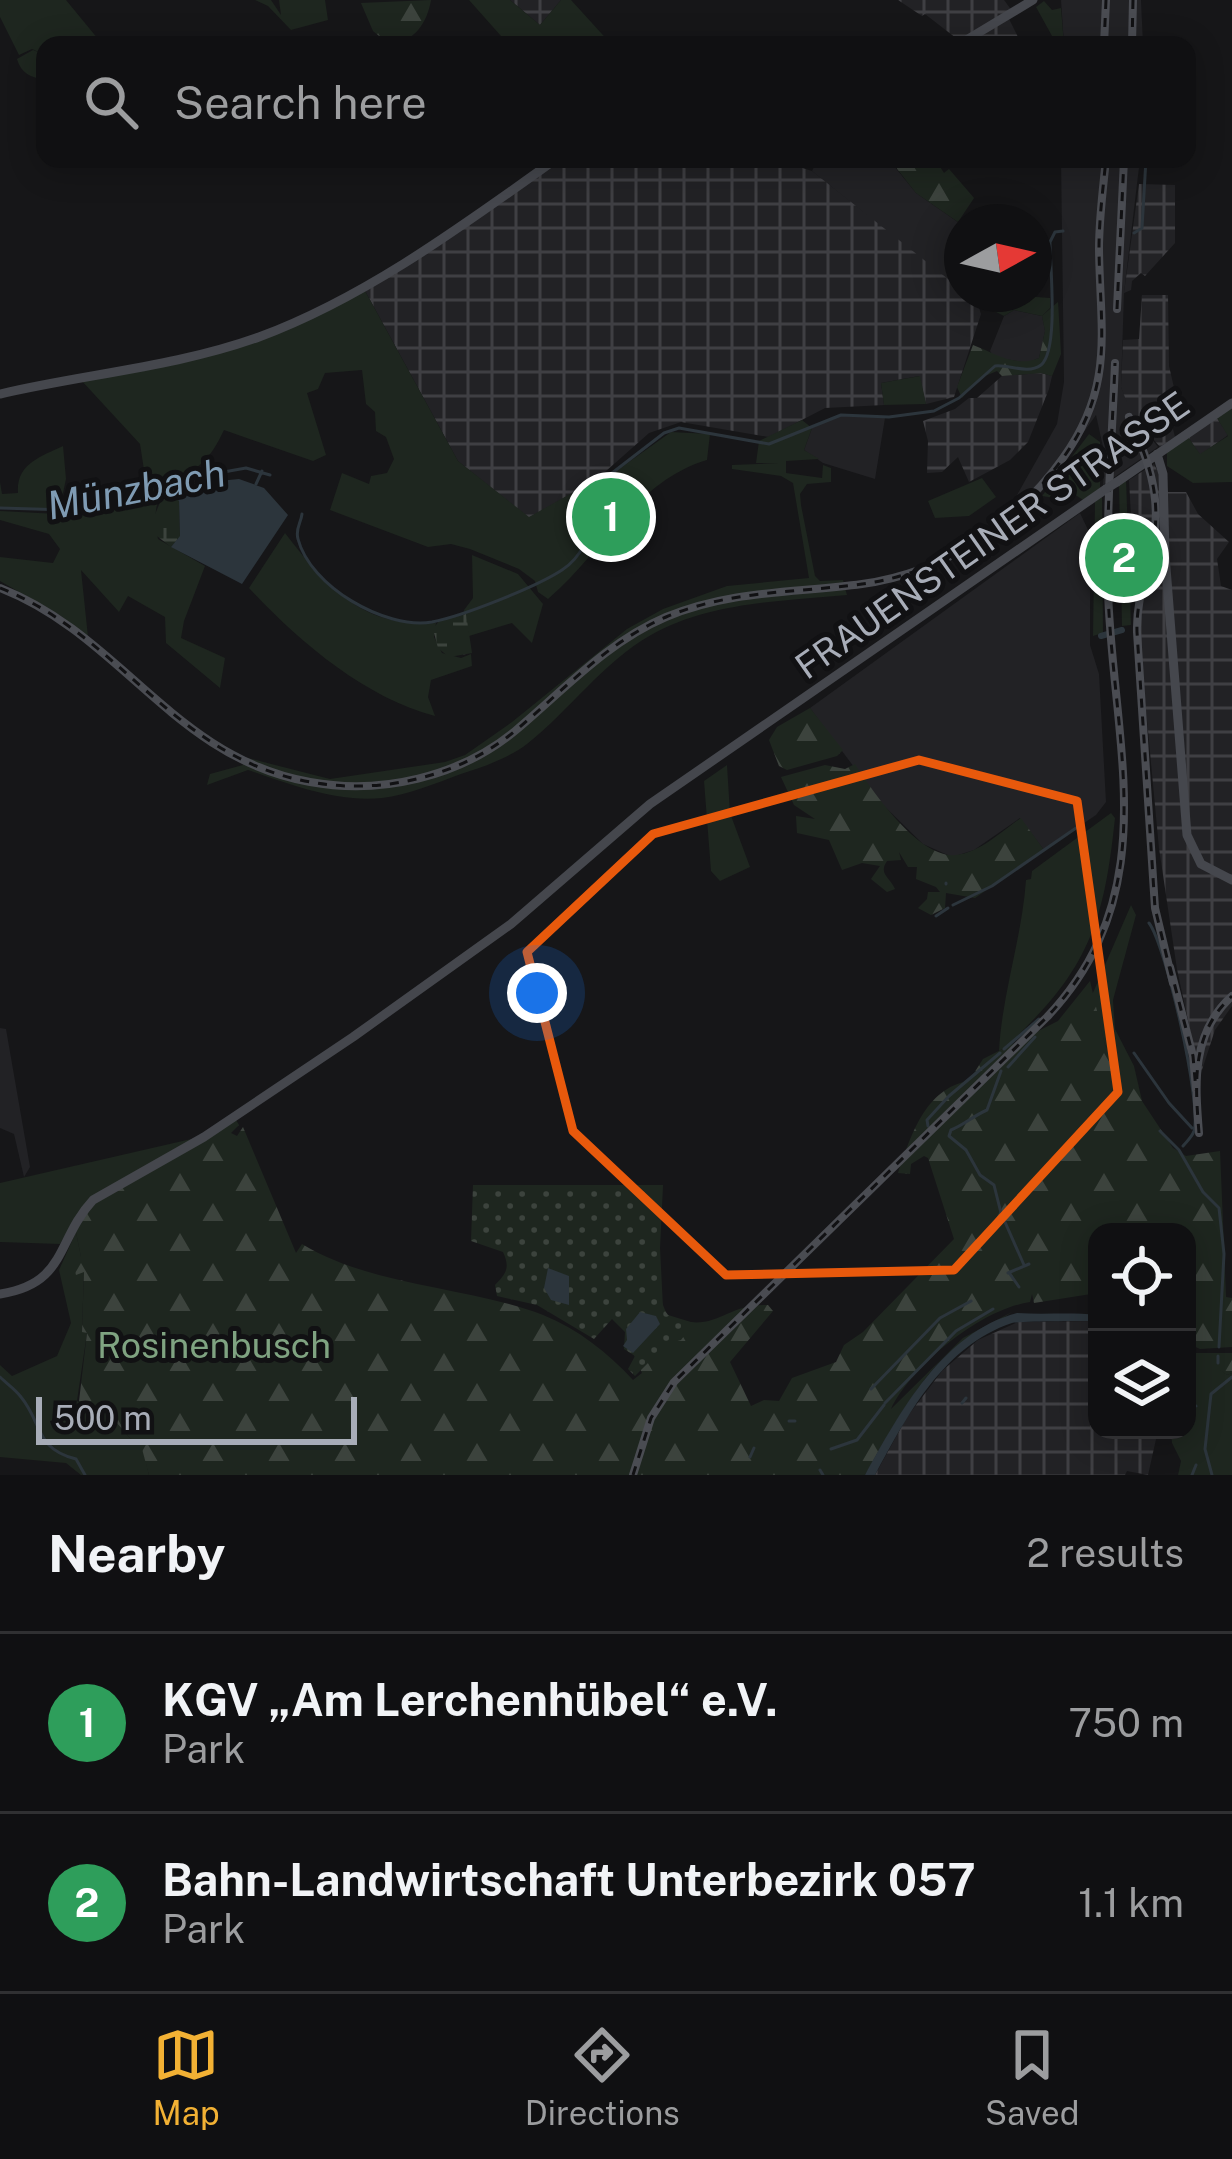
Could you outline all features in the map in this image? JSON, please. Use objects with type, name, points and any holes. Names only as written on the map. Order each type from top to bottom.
[{"type":"main road","points":[[973,36],[1034,0]]},
{"type":"main road","points":[[0,394],[137,368],[272,332],[364,286],[465,226],[544,168]]},
{"type":"main road","name":"FRAUENSTEINER STRASSE","points":[[0,1294],[46,1277],[93,1200],[204,1137],[353,1037],[511,923],[650,804],[1232,403]]},
{"type":"main road","points":[[1157,454],[1163,474],[1187,835],[1201,864],[1232,880]]},
{"type":"highlighted area","points":[[919,760],[1077,801],[1118,1092],[954,1270],[726,1275],[573,1131],[527,952],[653,834]]},
{"type":"shaded area","points":[[510,0],[561,0],[540,25]]},
{"type":"shaded area","points":[[898,0],[1004,0],[1012,11],[1007,15],[1018,36],[953,36]]},
{"type":"shaded area","points":[[1061,0],[1141,0],[1143,36],[1063,36]]},
{"type":"shaded area","points":[[547,168],[802,168],[944,276],[944,312],[981,314],[954,397],[926,404],[919,376],[881,383],[884,405],[825,408],[769,437],[681,422],[649,433],[597,479],[529,518],[458,461],[363,287],[462,228]]},
{"type":"shaded area","points":[[814,168],[896,168],[916,193],[944,212],[944,277]]},
{"type":"shaded area","points":[[1061,168],[1139,168],[1124,293],[1121,387],[1132,413],[1158,447],[1103,485],[1105,456],[1096,415],[1028,511],[1017,495],[1057,424],[1064,382]]},
{"type":"shaded area","points":[[1139,184],[1175,185],[1175,243],[1124,293]]},
{"type":"shaded area","points":[[1142,295],[1168,295],[1169,366],[1180,414],[1172,425],[1175,437],[1160,447],[1131,413],[1121,387],[1123,340],[1139,339]]},
{"type":"shaded area","points":[[1023,312],[1042,316],[1045,331],[1039,358],[1027,363],[994,357],[990,351],[1004,316]]},
{"type":"shaded area","points":[[1002,376],[1052,376],[1049,389],[1028,442],[1010,460],[969,482],[958,457],[942,472],[927,473],[923,421],[977,398]]},
{"type":"shaded area","points":[[838,416],[885,418],[875,479],[823,463],[804,450],[812,428]]},
{"type":"shaded area","points":[[1217,418],[1228,435],[1200,455],[1188,437]]},
{"type":"shaded area","points":[[1154,464],[1168,492],[1186,492],[1198,514],[1229,542],[1217,559],[1221,586],[1232,590],[1232,1006],[1215,1030],[1200,1076],[1177,969],[1159,848],[1136,602],[1129,480]]},
{"type":"shaded area","points":[[239,479],[264,488],[288,515],[242,584],[171,547],[180,536],[179,501],[172,495],[178,485]]},
{"type":"shaded area","points":[[1080,513],[1090,534],[1090,645],[1099,674],[1106,802],[1096,815],[1044,850],[1020,818],[974,850],[952,857],[923,844],[880,802],[810,708]]},
{"type":"shaded area","points":[[0,1028],[6,1029],[30,1167],[24,1177],[14,1134],[0,1128]]},
{"type":"shaded area","points":[[548,1268],[569,1276],[569,1305],[551,1300],[544,1288]]},
{"type":"shaded area","points":[[640,1312],[656,1316],[660,1324],[633,1353],[623,1346],[626,1329]]},
{"type":"shaded area","points":[[1017,1313],[1088,1315],[1088,1321],[1012,1323],[966,1348],[914,1407],[875,1475],[865,1475],[926,1378],[945,1356],[990,1323]]},
{"type":"shaded area","points":[[1088,1321],[1088,1439],[1156,1439],[1148,1475],[1127,1471],[1125,1475],[875,1475],[907,1417],[942,1371],[978,1340],[1018,1322]]},
{"type":"green space","points":[[0,0],[66,0],[96,36],[36,36],[36,51],[19,55],[0,17]]},
{"type":"green space","points":[[255,0],[271,0],[281,15],[279,0],[325,0],[328,20],[291,30],[268,6]]},
{"type":"green space","points":[[431,0],[411,36],[379,36],[361,3]]},
{"type":"green space","points":[[469,0],[510,0],[540,25],[561,0],[571,0],[604,36],[501,36]]},
{"type":"green space","points":[[1044,1],[1052,10],[1061,8],[1063,36],[1052,36],[1036,7]]},
{"type":"green space","points":[[36,51],[36,77],[27,74],[17,59]]},
{"type":"green space","points":[[896,168],[941,168],[944,173],[949,169],[974,198],[970,204],[944,204],[944,212],[916,193]]},
{"type":"green space","points":[[364,289],[458,461],[529,517],[597,479],[603,493],[612,474],[671,432],[710,434],[707,460],[682,470],[639,501],[548,599],[519,569],[451,544],[428,547],[330,510],[342,473],[369,484],[371,476],[387,473],[394,459],[386,437],[376,431],[375,412],[366,404],[362,370],[325,373],[318,389],[307,393],[326,455],[313,461],[224,430],[202,463],[168,479],[173,486],[158,502],[158,539],[205,566],[181,638],[225,658],[220,688],[166,643],[165,617],[128,596],[119,612],[81,570],[88,637],[0,581],[0,557],[53,563],[60,549],[49,534],[0,520],[0,511],[57,514],[75,509],[100,486],[146,483],[140,444],[81,380],[266,337]]},
{"type":"green space","points":[[1058,302],[1061,354],[1052,376],[1002,376],[997,371],[980,378],[962,398],[957,387],[973,345],[1014,360],[1039,358],[1045,331],[1042,316]]},
{"type":"green space","points":[[920,376],[926,404],[884,405],[881,383]]},
{"type":"green space","points":[[1232,407],[1232,482],[1193,483],[1167,466],[1167,451],[1188,437],[1200,454],[1228,436],[1217,418]]},
{"type":"green space","points":[[802,420],[812,428],[804,450],[819,459],[786,461],[786,473],[822,478],[823,465],[831,468],[831,482],[807,484],[800,494],[801,505],[815,576],[820,581],[843,580],[847,595],[746,605],[673,624],[617,659],[520,749],[412,791],[382,798],[348,798],[248,770],[207,785],[210,774],[243,765],[236,755],[330,779],[445,762],[465,755],[627,629],[663,609],[727,586],[809,578],[793,483],[781,476],[732,469],[732,465],[779,463],[756,463],[759,441]]},
{"type":"green space","points":[[1089,434],[1100,442],[1100,488],[1083,500],[1068,490],[1054,498],[1042,496]]},
{"type":"green space","points":[[63,446],[66,479],[60,507],[54,511],[0,508],[0,482],[2,494],[18,493],[25,468]]},
{"type":"green space","points":[[982,478],[996,497],[969,516],[935,518],[928,501]]},
{"type":"green space","points":[[1126,478],[1131,625],[1122,626],[1119,484]]},
{"type":"green space","points":[[178,485],[172,495],[179,501],[180,537],[171,547],[153,533],[154,517],[166,488]]},
{"type":"green space","points":[[1102,497],[1103,633],[1093,636],[1095,502]]},
{"type":"green space","points":[[285,533],[348,600],[387,619],[436,623],[434,637],[442,653],[461,658],[471,654],[472,666],[431,680],[428,697],[435,716],[358,682],[289,628],[249,588]]},
{"type":"green space","points":[[472,555],[518,574],[543,604],[532,643],[512,623],[469,636],[464,610],[473,598]]},
{"type":"green space","points":[[466,614],[472,653],[449,657],[438,648],[433,629],[439,621]]},
{"type":"green space","points":[[810,708],[843,750],[837,756],[787,770],[779,766],[769,740],[777,727]]},
{"type":"green space","points":[[855,764],[898,822],[942,853],[974,850],[1021,818],[1044,850],[975,898],[946,893],[945,908],[931,915],[918,908],[928,892],[940,892],[916,879],[917,867],[908,867],[899,852],[901,860],[885,865],[884,872],[895,889],[887,892],[871,879],[880,866],[862,863],[842,870],[829,840],[797,833],[796,816],[815,819],[794,805],[781,777],[825,765],[845,769]]},
{"type":"green space","points":[[727,765],[730,813],[750,867],[720,881],[711,871],[704,781]]},
{"type":"green space","points":[[1111,813],[1115,818],[1107,877],[1084,951],[1054,997],[999,1051],[1026,880]]},
{"type":"green space","points":[[1131,905],[1136,915],[1113,1000],[1115,1029],[1134,1066],[1143,1105],[1105,1045],[1092,995]]},
{"type":"green space","name":"Rosinenbusch","points":[[1090,981],[1105,1045],[1173,1148],[1186,1156],[1220,1151],[1232,1347],[1196,1347],[1196,1223],[1088,1223],[1088,1294],[1034,1303],[1032,1294],[1030,1302],[991,1315],[950,1342],[915,1375],[891,1409],[963,1338],[1012,1312],[940,1361],[909,1401],[865,1475],[149,1475],[141,1445],[115,1421],[78,1410],[87,1333],[82,1332],[84,1272],[76,1275],[75,1271],[81,1257],[76,1232],[89,1207],[236,1120],[239,1125],[231,1133],[237,1136],[243,1127],[296,1253],[302,1244],[389,1278],[543,1315],[592,1343],[633,1380],[642,1373],[633,1353],[661,1300],[667,1315],[697,1322],[768,1305],[773,1311],[730,1362],[751,1406],[764,1400],[779,1401],[792,1378],[836,1362],[844,1345],[863,1332],[954,1239],[928,1158],[911,1164],[910,1174],[898,1173],[931,1103],[954,1085],[969,1081],[983,1059],[1058,1021]]},
{"type":"green space","points":[[200,1137],[89,1198],[60,1244],[0,1242],[0,1183]]},
{"type":"green space","points":[[473,1185],[663,1185],[663,1308],[668,1315],[694,1323],[681,1340],[667,1344],[635,1376],[628,1369],[635,1356],[624,1349],[625,1332],[612,1319],[594,1339],[537,1305],[497,1296],[495,1285],[507,1266],[503,1252],[471,1241]]},
{"type":"green space","points":[[76,1232],[84,1271],[82,1331],[87,1333],[77,1401],[115,1421],[142,1445],[149,1475],[81,1475],[66,1463],[0,1457],[0,1365],[12,1376],[57,1356],[71,1323],[59,1270]]},
{"type":"green space","points":[[1196,1353],[1232,1353],[1232,1373],[1217,1368],[1197,1383]]},
{"type":"green space","points":[[1196,1367],[1232,1373],[1232,1475],[1178,1475],[1181,1461],[1172,1439],[1196,1439]]},
{"type":"waterway","name":"Münzbach","points":[[1134,233],[1142,228],[1145,168]]},
{"type":"waterway","name":"Münzbach","points":[[302,514],[297,535],[317,573],[372,612],[413,623],[480,607],[550,577],[574,560],[588,537],[612,473],[664,433],[679,428],[769,444],[841,415],[889,417],[934,411],[959,398],[995,366],[1030,369],[1041,365],[1052,326],[1050,242],[1055,232],[1063,231]]},
{"type":"waterway","name":"Münzbach","points":[[0,508],[69,510],[105,486],[151,485],[246,468],[270,475]]},
{"type":"waterway","points":[[256,484],[262,471]]},
{"type":"waterway","points":[[1101,636],[1122,630]]},
{"type":"waterway","points":[[953,905],[992,886],[1076,828]]},
{"type":"waterway","points":[[936,916],[948,908]]},
{"type":"waterway","points":[[1149,923],[1173,991],[1193,1090],[1194,1131],[1183,1146]]},
{"type":"waterway","points":[[1004,1049],[1039,1019]]},
{"type":"waterway","points":[[1008,1067],[1035,1037]]},
{"type":"waterway","points":[[928,1126],[927,1120],[949,1096],[1000,1053]]},
{"type":"waterway","points":[[1134,1053],[1192,1128]]},
{"type":"waterway","points":[[1001,1071],[987,1110],[951,1130],[949,1136],[994,1185],[1024,1265]]},
{"type":"waterway","points":[[1160,1131],[1219,1208],[1224,1254],[1219,1347]]},
{"type":"waterway","points":[[1008,1273],[1029,1264]]},
{"type":"waterway","points":[[1010,1274],[1019,1287]]},
{"type":"waterway","points":[[871,1389],[940,1318],[971,1301]]},
{"type":"waterway","points":[[885,1403],[956,1331],[993,1309]]},
{"type":"waterway","points":[[1218,1356],[1218,1363]]},
{"type":"waterway","points":[[0,1377],[21,1397],[46,1442],[76,1459],[85,1475]]},
{"type":"waterway","points":[[1212,1475],[1205,1449],[1211,1394],[1232,1377]]},
{"type":"waterway","points":[[962,1403],[966,1398]]},
{"type":"waterway","points":[[831,1449],[857,1440],[884,1405]]},
{"type":"waterway","points":[[789,1421],[795,1421]]},
{"type":"waterway","points":[[750,1457],[754,1448]]},
{"type":"waterway","points":[[1192,1475],[1196,1465]]},
{"type":"waterway","points":[[820,1470],[823,1475]]},
{"type":"railway","points":[[1104,36],[1106,0]]},
{"type":"railway","points":[[1132,36],[1133,0]]},
{"type":"railway","points":[[0,588],[80,635],[184,722],[263,769],[310,782],[364,786],[444,771],[493,747],[605,653],[666,617],[738,597],[862,584],[921,569],[976,542],[1023,504],[1080,432],[1098,382],[1102,332],[1099,238],[1105,168]]},
{"type":"railway","points":[[1117,309],[1124,168]]},
{"type":"railway","points":[[633,1475],[651,1418],[674,1382],[1047,1017],[1084,969],[1107,919],[1120,868],[1124,815],[1108,591],[1115,363]]},
{"type":"railway","points":[[1129,417],[1147,461],[1156,506],[1137,632],[1155,908],[1173,983]]},
{"type":"railway","points":[[1170,967],[1193,1056],[1196,1090]]},
{"type":"railway","points":[[1199,1133],[1197,1077],[1202,1042],[1232,996]]},
{"type":"place","name":"KGV „Am Lerchenhübel“ e.V.","points":[[611,517]]},
{"type":"place","name":"Bahn-Landwirtschaft Unterbezirk 057","points":[[1124,558]]}]
